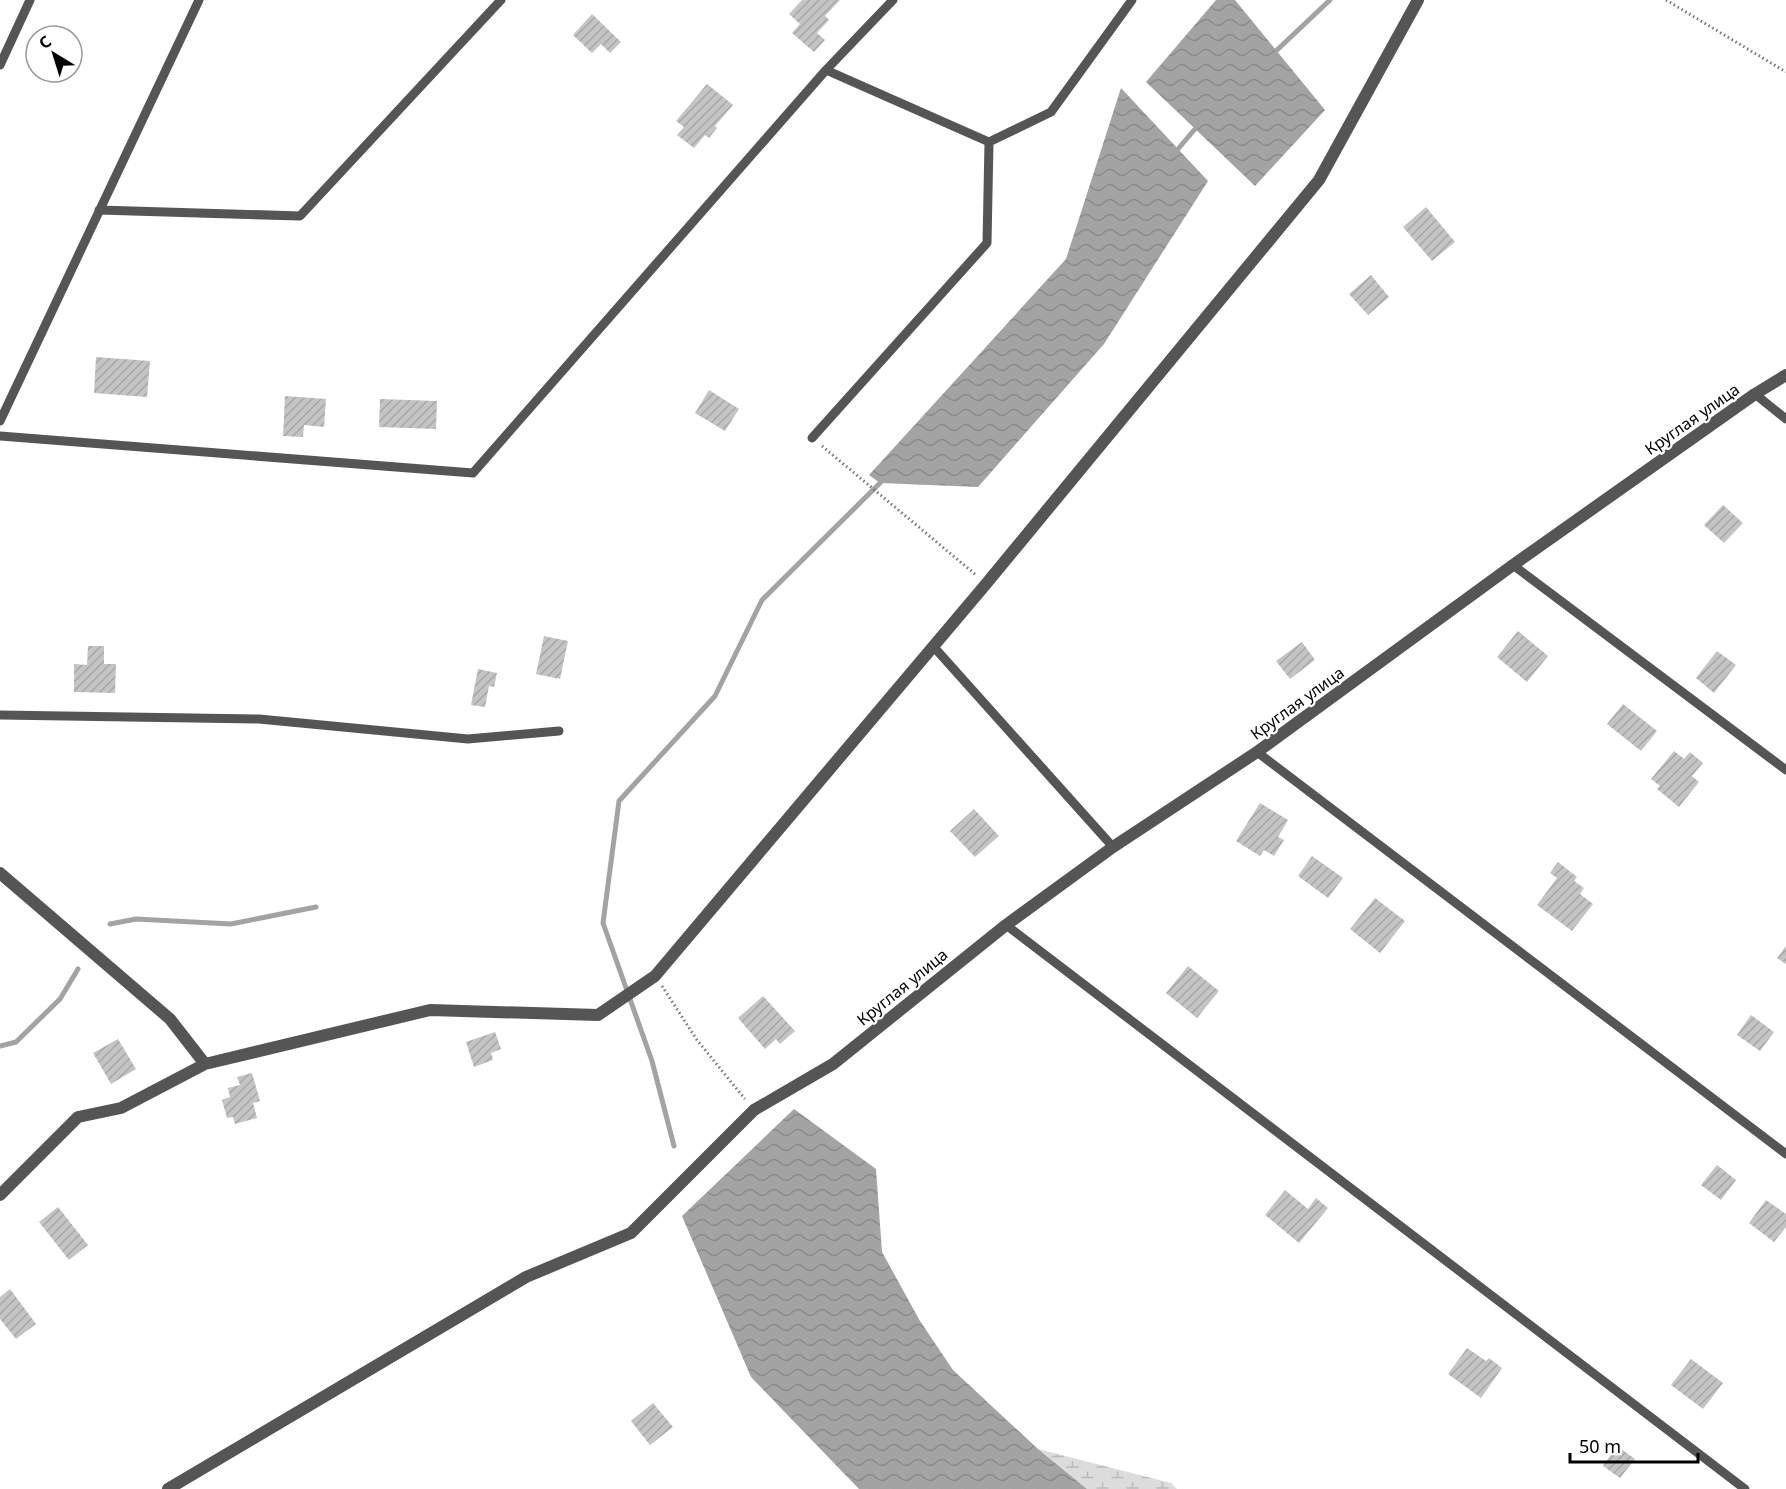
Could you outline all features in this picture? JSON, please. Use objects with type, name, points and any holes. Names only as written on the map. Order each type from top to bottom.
[{"type":"street","points":[[0,1195],[78,1117],[121,1108],[205,1064],[430,1010],[598,1015],[655,976],[986,584],[1319,180],[1418,0]]},
{"type":"street","name":"Круглая улица","points":[[168,1489],[526,1277],[631,1233],[754,1110],[832,1064],[1006,925],[1113,847],[1257,752],[1513,565],[1755,394],[1786,375]]},
{"type":"street","points":[[0,873],[170,1019],[205,1064]]},
{"type":"lane","points":[[0,65],[30,0]]},
{"type":"lane","points":[[0,421],[199,0]]},
{"type":"lane","points":[[99,210],[300,216],[501,0]]},
{"type":"lane","points":[[0,436],[473,473],[825,70],[893,0]]},
{"type":"lane","points":[[825,70],[989,142],[1051,112],[1132,0]]},
{"type":"lane","points":[[812,438],[987,243],[989,142]]},
{"type":"lane","points":[[1755,394],[1786,419]]},
{"type":"lane","points":[[1513,565],[1786,770]]},
{"type":"lane","points":[[933,646],[1113,847]]},
{"type":"lane","points":[[0,715],[259,719],[468,739],[559,731]]},
{"type":"lane","points":[[1257,752],[1786,1154]]},
{"type":"lane","points":[[1006,925],[1745,1489]]},
{"type":"path","points":[[1666,0],[1786,72]]},
{"type":"path","points":[[812,438],[986,584]]},
{"type":"path","points":[[655,976],[698,1040],[754,1110]]},
{"type":"green space","points":[[1038,1449],[1171,1483],[1177,1489],[1087,1489]]},
{"type":"water","points":[[1216,0],[1235,0],[1325,110],[1255,186],[1146,82]]},
{"type":"water","points":[[1121,88],[1208,181],[1104,344],[978,487],[880,483],[869,475],[1066,259]]},
{"type":"water","points":[[794,1109],[876,1169],[882,1252],[920,1321],[953,1370],[1038,1449],[1087,1489],[859,1489],[751,1377],[682,1216]]},
{"type":"building","points":[[802,0],[840,0],[825,16],[829,20],[817,33],[825,40],[814,52],[792,33],[800,24],[789,14]]},
{"type":"building","points":[[592,14],[621,42],[610,53],[601,44],[592,53],[573,35]]},
{"type":"building","points":[[707,84],[733,105],[715,126],[717,128],[709,138],[705,135],[694,148],[677,135],[684,127],[676,121]]},
{"type":"building","points":[[1426,207],[1455,242],[1432,261],[1403,227]]},
{"type":"building","points":[[1371,275],[1389,297],[1368,315],[1349,294]]},
{"type":"building","points":[[96,357],[150,361],[147,397],[94,393]]},
{"type":"building","points":[[709,390],[739,409],[725,431],[695,413]]},
{"type":"building","points":[[285,396],[326,399],[324,427],[304,425],[303,437],[283,436]]},
{"type":"building","points":[[380,399],[437,401],[436,429],[379,427]]},
{"type":"building","points":[[1723,505],[1743,523],[1724,543],[1704,525]]},
{"type":"building","points":[[1518,631],[1548,656],[1527,682],[1497,657]]},
{"type":"building","points":[[544,636],[568,641],[560,679],[536,674]]},
{"type":"building","points":[[1302,642],[1315,660],[1290,679],[1276,661]]},
{"type":"building","points":[[88,646],[104,646],[104,664],[116,664],[115,693],[74,692],[74,664],[87,665]]},
{"type":"building","points":[[1717,651],[1736,665],[1714,693],[1696,678]]},
{"type":"building","points":[[478,669],[497,673],[494,687],[489,686],[485,707],[471,705]]},
{"type":"building","points":[[1623,704],[1657,731],[1641,751],[1607,724]]},
{"type":"building","points":[[1674,751],[1684,759],[1690,752],[1703,763],[1692,776],[1699,782],[1679,807],[1657,789],[1660,786],[1651,779]]},
{"type":"building","points":[[1260,803],[1288,820],[1278,837],[1284,840],[1274,856],[1264,850],[1260,856],[1236,841]]},
{"type":"building","points":[[974,809],[999,836],[975,857],[950,831]]},
{"type":"building","points":[[1312,856],[1343,878],[1328,898],[1298,876]]},
{"type":"building","points":[[1558,862],[1577,877],[1574,881],[1584,888],[1580,894],[1593,904],[1572,931],[1537,905],[1557,878],[1550,873]]},
{"type":"building","points":[[1375,898],[1405,921],[1380,953],[1350,929]]},
{"type":"building","points":[[1786,946],[1786,964],[1777,958]]},
{"type":"building","points":[[1188,966],[1219,991],[1197,1018],[1166,993]]},
{"type":"building","points":[[763,996],[795,1031],[780,1044],[776,1039],[765,1049],[738,1018]]},
{"type":"building","points":[[1751,1015],[1774,1032],[1760,1051],[1737,1035]]},
{"type":"building","points":[[495,1032],[501,1049],[491,1053],[493,1060],[474,1067],[466,1042]]},
{"type":"building","points":[[118,1039],[136,1069],[111,1084],[93,1053]]},
{"type":"building","points":[[252,1073],[260,1101],[253,1103],[257,1118],[235,1124],[233,1117],[227,1118],[222,1100],[230,1097],[228,1088],[240,1085],[237,1077]]},
{"type":"building","points":[[1717,1165],[1736,1180],[1721,1200],[1701,1185]]},
{"type":"building","points":[[1285,1190],[1308,1209],[1316,1198],[1328,1208],[1299,1243],[1265,1215]]},
{"type":"building","points":[[1766,1200],[1786,1214],[1786,1227],[1774,1242],[1749,1223]]},
{"type":"building","points":[[58,1207],[88,1245],[69,1260],[39,1222]]},
{"type":"building","points":[[10,1289],[36,1324],[16,1339],[0,1319],[0,1297]]},
{"type":"building","points":[[1467,1348],[1486,1361],[1489,1358],[1502,1368],[1481,1398],[1448,1374]]},
{"type":"building","points":[[1691,1359],[1723,1383],[1703,1409],[1671,1385]]},
{"type":"building","points":[[653,1403],[673,1427],[650,1445],[631,1421]]},
{"type":"building","points":[[1617,1446],[1635,1459],[1620,1478],[1603,1466]]},
{"type":"waterway","points":[[1277,50],[1330,0]]},
{"type":"waterway","points":[[1178,149],[1195,129]]},
{"type":"waterway","points":[[674,1146],[652,1061],[603,923],[619,801],[715,696],[762,600],[880,483]]},
{"type":"waterway","points":[[110,924],[136,919],[231,924],[316,907]]},
{"type":"waterway","points":[[0,1046],[16,1042],[60,999],[78,969]]}]
